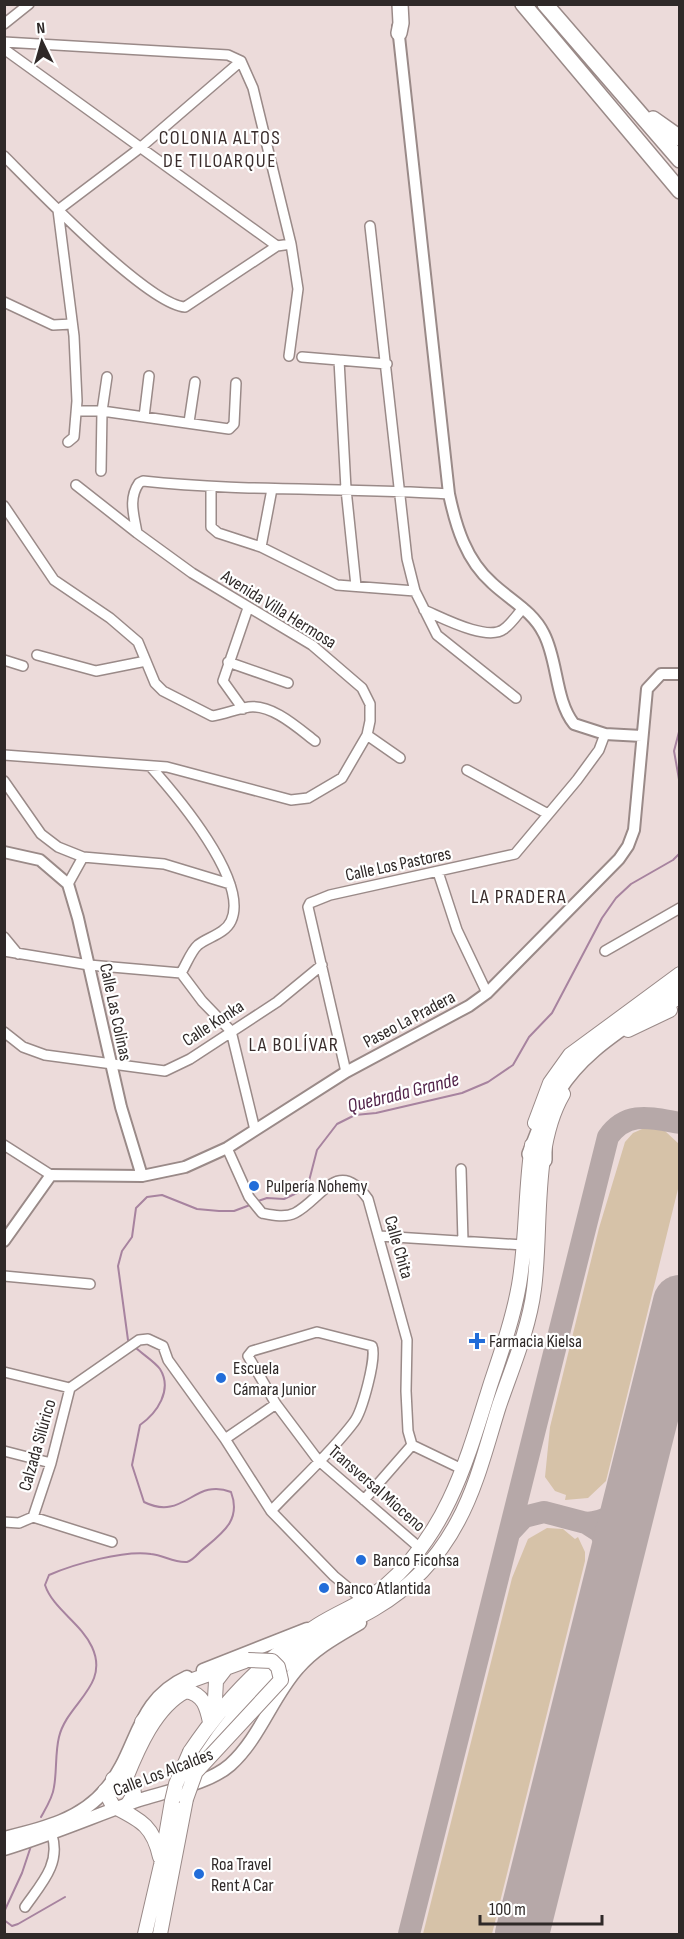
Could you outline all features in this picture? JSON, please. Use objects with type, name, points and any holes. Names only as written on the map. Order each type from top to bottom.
[{"type":"highway","points":[[397,4],[401,23],[399,33]]},
{"type":"highway","points":[[523,4],[647,136],[669,156],[680,160]]},
{"type":"highway","points":[[545,4],[680,160]]},
{"type":"highway","points":[[560,44],[680,191]]},
{"type":"highway","points":[[635,107],[680,138]]},
{"type":"highway","points":[[537,1157],[545,1120],[557,1090],[577,1063],[603,1040],[680,985]]},
{"type":"main road","points":[[145,1935],[179,1800],[228,1722],[266,1679],[312,1643],[422,1572],[439,1553],[458,1520],[472,1488],[524,1332],[534,1292],[537,1157],[535,1123],[550,1083],[570,1055],[680,974]]},
{"type":"main road","points":[[160,1935],[179,1800],[179,1775],[190,1752],[212,1720],[257,1670],[316,1626],[370,1604],[422,1549],[443,1515],[464,1470],[519,1286],[537,1157],[558,1103],[573,1078],[600,1051],[680,996]]},
{"type":"main road","points":[[628,1030],[680,1005]]},
{"type":"main road","name":"Calle Los Alcaldes","points":[[4,1849],[52,1835],[123,1806],[207,1778],[229,1766],[250,1742],[297,1669],[318,1648],[362,1621],[370,1604]]},
{"type":"main road","name":"Calle Los Alcaldes","points":[[4,1838],[49,1826],[70,1817],[115,1783],[154,1698],[168,1685],[246,1651],[316,1626]]},
{"type":"main road","points":[[142,1722],[164,1698],[182,1685],[248,1660],[272,1660],[280,1672],[281,1680],[192,1776]]},
{"type":"main road","points":[[212,1720],[216,1681],[228,1667]]},
{"type":"main road","points":[[161,1865],[157,1842],[148,1827],[123,1806],[109,1802],[115,1783],[168,1703],[177,1696],[186,1691],[199,1696],[206,1705],[212,1720]]},
{"type":"main road","points":[[115,1783],[134,1791],[123,1806]]},
{"type":"street","points":[[4,24],[29,4]]},
{"type":"street","points":[[399,33],[449,494],[459,534],[475,563],[491,583],[535,620],[547,640],[569,718],[582,728],[605,734],[642,736]]},
{"type":"street","points":[[4,42],[228,55],[241,62],[253,88],[291,244],[298,289],[289,356]]},
{"type":"street","points":[[4,50],[277,246]]},
{"type":"street","points":[[58,210],[140,148],[241,62]]},
{"type":"street","points":[[4,156],[112,260],[172,304],[185,307],[277,246],[291,244]]},
{"type":"street","points":[[58,210],[72,324],[77,411],[74,437],[68,442]]},
{"type":"street","points":[[370,226],[407,559],[415,591],[437,634],[516,698]]},
{"type":"street","points":[[4,302],[53,325],[72,324]]},
{"type":"street","points":[[302,357],[387,364]]},
{"type":"street","points":[[339,360],[346,489],[356,586]]},
{"type":"street","points":[[144,417],[149,376]]},
{"type":"street","points":[[101,471],[102,411],[107,377]]},
{"type":"street","points":[[189,422],[195,382]]},
{"type":"street","points":[[77,411],[102,411],[232,428],[236,383]]},
{"type":"street","points":[[137,533],[131,503],[138,483],[143,481],[211,488],[346,489],[449,494]]},
{"type":"street","name":"Avenida Villa Hermosa","points":[[4,755],[167,767],[291,800],[308,798],[342,778],[367,735],[370,704],[362,688],[312,645],[192,573],[76,485]]},
{"type":"street","points":[[211,488],[213,530],[261,547],[337,585],[415,591]]},
{"type":"street","points":[[261,547],[272,489]]},
{"type":"street","points":[[4,506],[54,580],[110,618],[138,642],[155,683],[163,691],[212,716],[252,707],[265,710],[288,721],[315,741]]},
{"type":"street","points":[[243,709],[223,681],[248,608]]},
{"type":"street","points":[[424,610],[464,626],[487,632],[505,629],[523,608]]},
{"type":"street","points":[[37,656],[96,671],[146,661]]},
{"type":"street","points":[[4,660],[23,666]]},
{"type":"street","points":[[228,662],[288,683]]},
{"type":"street","name":"Paseo La Pradera","points":[[51,1175],[142,1176],[184,1167],[227,1148],[346,1072],[469,1006],[487,993],[602,877],[628,846],[634,830],[645,697],[651,683],[661,674],[680,674]]},
{"type":"street","name":"Calle Los Pastores","points":[[346,1072],[308,907],[310,903],[330,895],[515,854],[529,841],[588,766],[599,750],[605,734]]},
{"type":"street","points":[[367,735],[400,758]]},
{"type":"street","points":[[150,766],[195,819],[230,884],[233,910],[231,921],[219,933],[197,946],[181,973]]},
{"type":"street","points":[[467,770],[548,814]]},
{"type":"street","points":[[4,781],[41,834],[58,847],[83,857],[164,864],[230,884]]},
{"type":"street","points":[[4,852],[40,860],[68,884],[83,857]]},
{"type":"street","points":[[438,872],[457,930],[487,993]]},
{"type":"street","name":"Calle Las Colinas","points":[[68,884],[89,965],[110,1063],[142,1176]]},
{"type":"street","points":[[605,951],[680,908]]},
{"type":"street","points":[[4,937],[18,954]]},
{"type":"street","points":[[4,951],[89,965],[181,973],[202,1001],[231,1031],[255,1130]]},
{"type":"street","name":"Calle Konka","points":[[4,1032],[23,1047],[45,1055],[165,1071],[190,1059],[277,1002],[322,965]]},
{"type":"street","points":[[4,1144],[51,1175],[4,1241]]},
{"type":"street","name":"Calle Chita","points":[[227,1148],[249,1197],[262,1213],[279,1216],[295,1213],[330,1183],[351,1182],[368,1199],[407,1340],[406,1391],[408,1431],[412,1445]]},
{"type":"street","points":[[462,1169],[463,1241]]},
{"type":"street","points":[[379,1236],[524,1245]]},
{"type":"street","points":[[4,1276],[90,1284]]},
{"type":"street","name":"Transversal Mioceno","points":[[318,1460],[356,1419],[371,1371],[374,1351],[372,1346],[323,1333],[310,1333],[252,1351],[248,1356],[251,1363],[276,1404],[318,1460],[422,1549]]},
{"type":"street","name":"Calzada Silúrico","points":[[33,1517],[51,1463],[70,1388],[138,1340],[148,1339],[163,1346],[168,1360],[225,1438],[271,1511],[334,1576],[370,1604]]},
{"type":"street","points":[[4,1372],[70,1388]]},
{"type":"street","points":[[225,1438],[276,1404]]},
{"type":"street","points":[[364,1500],[412,1445],[464,1470]]},
{"type":"street","points":[[4,1451],[51,1463]]},
{"type":"street","points":[[271,1511],[318,1460]]},
{"type":"street","points":[[4,1522],[19,1522],[33,1517],[112,1542]]},
{"type":"street","points":[[25,1907],[55,1860],[52,1835]]},
{"type":"shaded area","points":[[649,1126],[665,1131],[679,1144],[679,1185],[606,1481],[588,1498],[565,1500],[566,1495],[555,1491],[545,1477],[550,1427],[599,1228],[625,1142],[633,1133]]},
{"type":"shaded area","points":[[547,1528],[563,1529],[575,1539],[578,1537],[585,1552],[585,1561],[492,1934],[423,1934],[512,1578],[528,1539]]},
{"type":"waterway","name":"Quebrada Grande","points":[[680,728],[674,751],[680,785]]},
{"type":"waterway","name":"Quebrada Grande","points":[[258,1201],[267,1198],[284,1199],[299,1192],[309,1181],[317,1150],[337,1124],[355,1115],[376,1113],[462,1093],[488,1082],[513,1065],[529,1037],[552,1013],[602,918],[616,898],[631,884],[673,860],[680,853]]},
{"type":"waterway","name":"Quebrada Grande","points":[[131,1343],[128,1340],[118,1266],[122,1251],[132,1237],[136,1208],[147,1197],[162,1195],[197,1209],[234,1211],[250,1205]]},
{"type":"waterway","name":"Quebrada Grande","points":[[41,1817],[53,1791],[57,1749],[63,1725],[92,1684],[96,1673],[96,1661],[87,1638],[49,1594],[45,1585],[49,1575],[85,1562],[127,1554],[151,1554],[182,1562],[189,1561],[222,1533],[232,1519],[234,1511],[231,1492],[218,1489],[207,1490],[169,1507],[158,1507],[144,1502],[132,1465],[140,1425],[157,1408],[165,1385],[160,1369],[135,1347]]},
{"type":"waterway","name":"Quebrada Grande","points":[[4,1912],[22,1873],[31,1846]]},
{"type":"waterway","name":"Quebrada Grande","points":[[4,1920],[12,1926],[18,1924],[65,1897]]},
{"type":"taxiway","points":[[409,1934],[608,1137],[615,1128],[631,1119],[649,1118],[680,1123]]},
{"type":"taxiway","points":[[586,1523],[601,1521],[612,1515],[632,1495]]},
{"type":"taxiway","points":[[510,1532],[524,1517],[544,1512],[586,1523],[600,1532],[615,1562]]},
{"type":"runway","points":[[522,1934],[680,1302]]},
{"type":"place","name":"Pulpería Nohemy","points":[[254,1186]]},
{"type":"place","name":"Farmacia Kielsa","points":[[477,1341]]},
{"type":"place","name":"Escuela Cámara Junior","points":[[221,1378]]},
{"type":"place","name":"Banco Ficohsa","points":[[361,1560]]},
{"type":"place","name":"Banco Atlantida","points":[[324,1588]]},
{"type":"place","name":"Roa Travel Rent A Car","points":[[199,1874]]},
{"type":"district","name":"COLONIA ALTOS DE TILOARQUE","points":[[220,148]]},
{"type":"district","name":"LA PRADERA","points":[[519,896]]},
{"type":"district","name":"LA BOLÍVAR","points":[[294,1044]]}]
